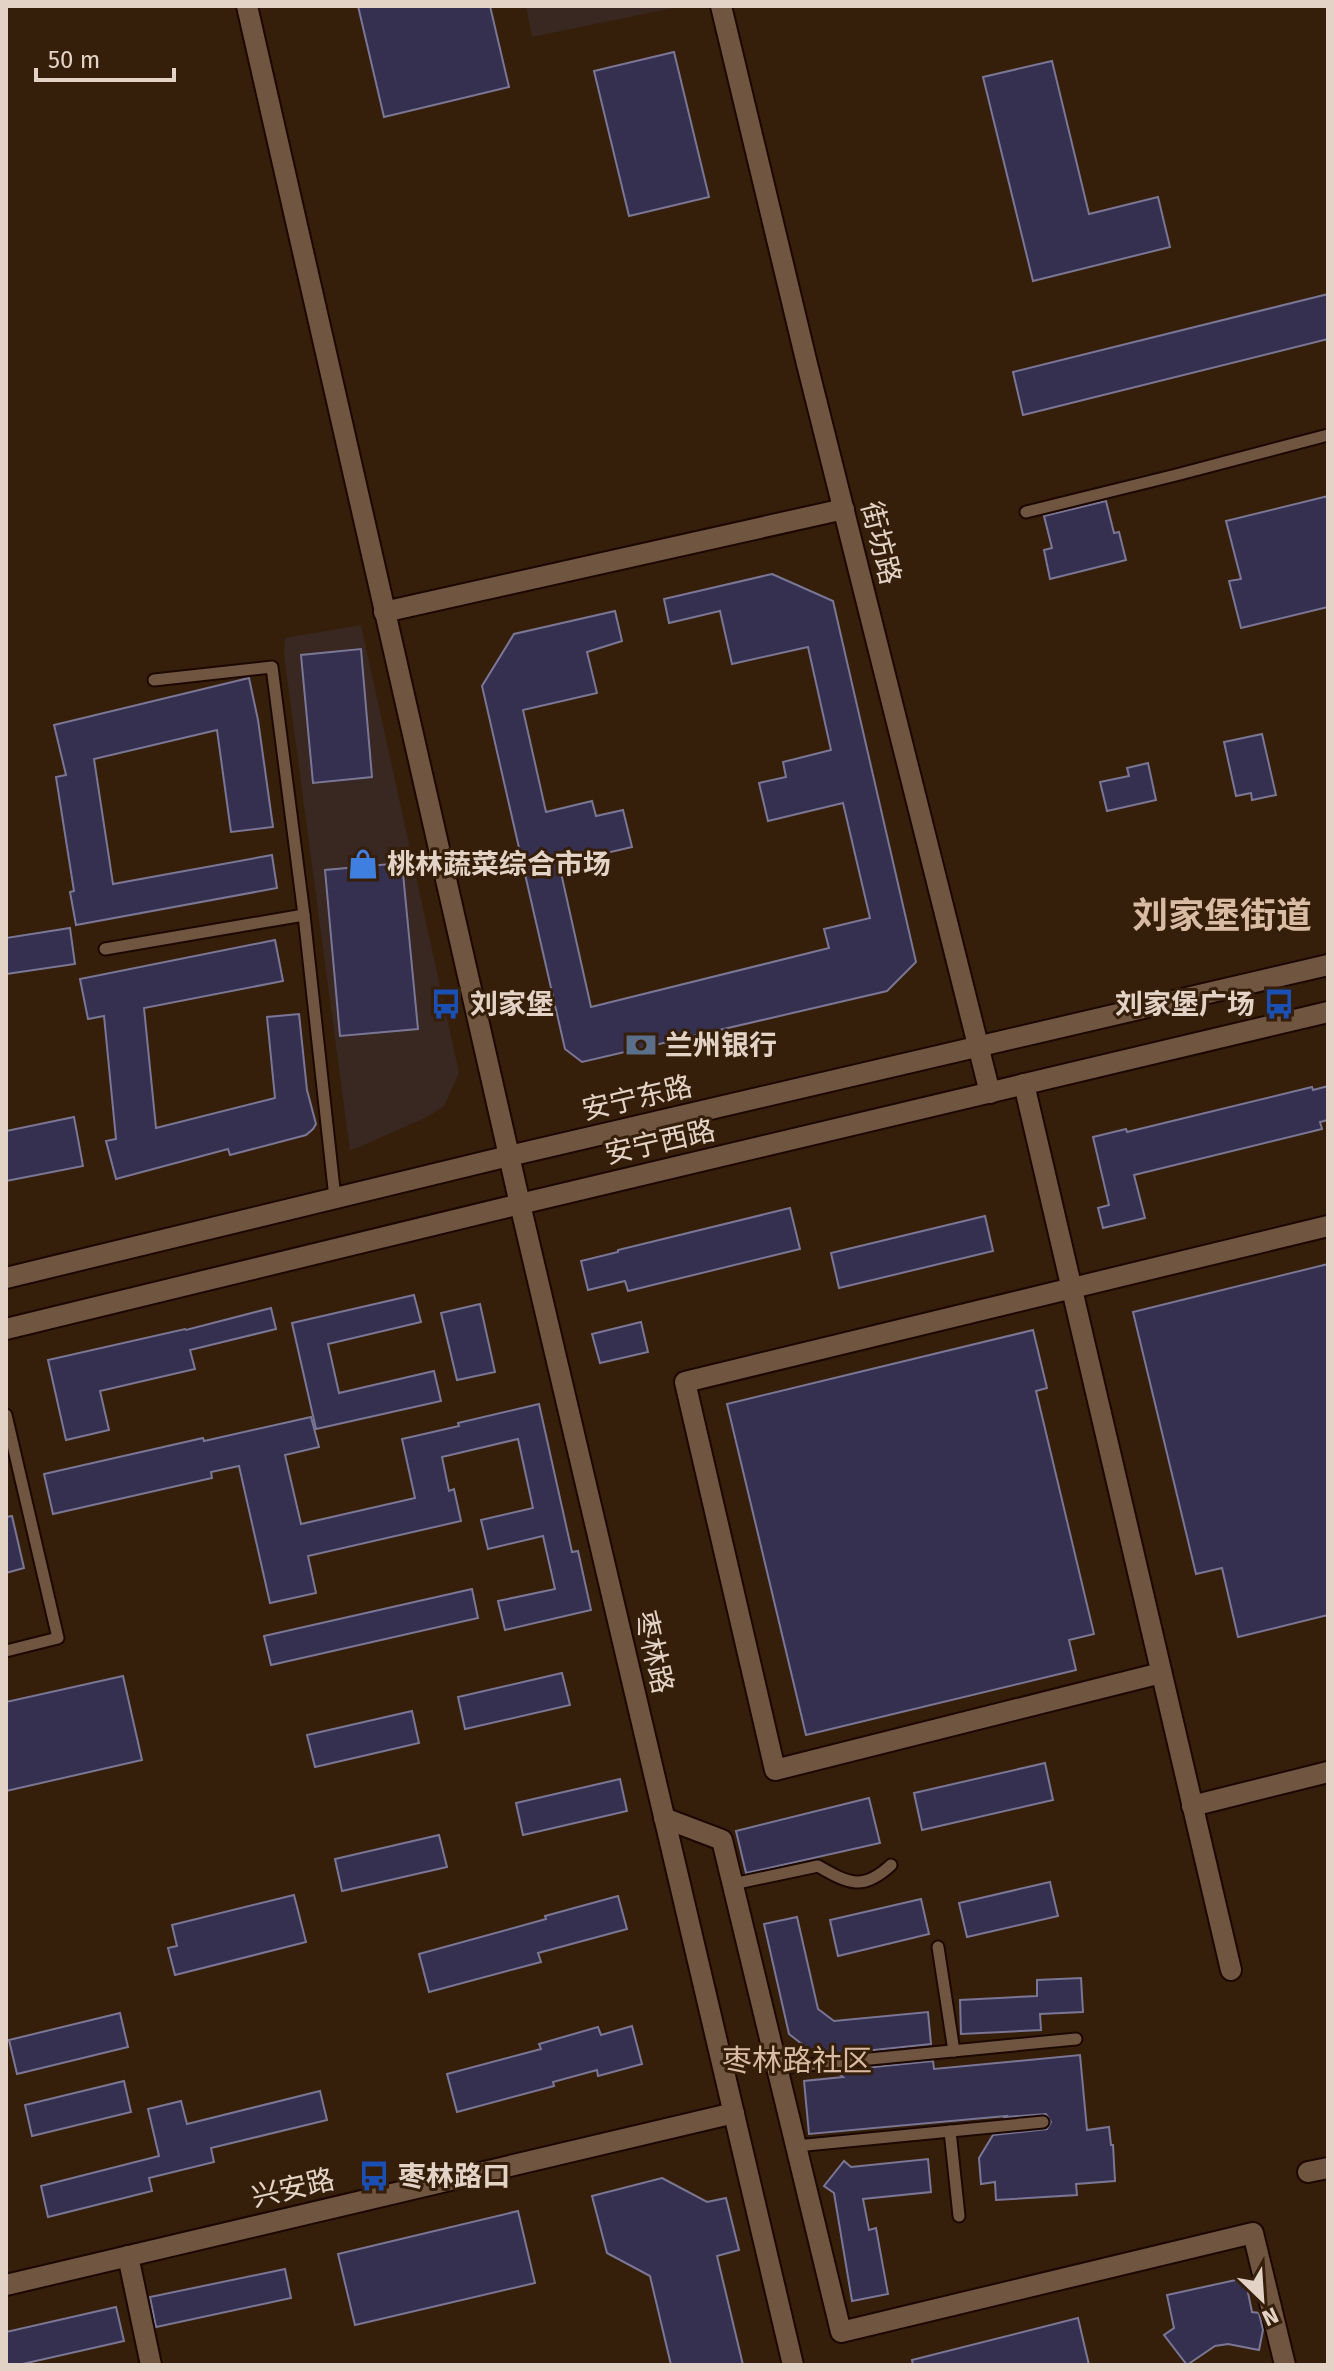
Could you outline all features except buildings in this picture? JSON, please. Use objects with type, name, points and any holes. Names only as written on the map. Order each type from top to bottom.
[{"type":"street","name":"枣林路","points":[[247,6],[520,1204],[793,2365]]},
{"type":"street","name":"街坊路","points":[[721,6],[807,364],[990,1093]]},
{"type":"street","points":[[384,612],[844,509]]},
{"type":"street","name":"安宁东路","points":[[6,1278],[509,1156],[1328,965]]},
{"type":"street","name":"安宁西路","points":[[6,1329],[1328,1012]]},
{"type":"street","points":[[1024,1084],[1231,1970]]},
{"type":"street","points":[[1161,1673],[775,1770],[685,1382],[1328,1226]]},
{"type":"street","points":[[1192,1806],[1328,1772]]},
{"type":"street","points":[[664,1818],[722,1840],[841,2332],[1253,2233],[1285,2365]]},
{"type":"street","name":"兴安路","points":[[6,2285],[734,2113]]},
{"type":"street","points":[[128,2256],[151,2365]]},
{"type":"lane","points":[[1026,512],[1328,435]]},
{"type":"lane","points":[[154,680],[272,667],[304,915],[335,1198]]},
{"type":"lane","points":[[105,949],[304,915]]},
{"type":"lane","points":[[6,1415],[58,1638],[6,1651]]},
{"type":"lane","points":[[733,1884],[818,1866],[836,1877],[862,1883],[877,1878],[891,1865]]},
{"type":"lane","points":[[938,1947],[954,2051]]},
{"type":"lane","points":[[777,2068],[1076,2039]]},
{"type":"lane","points":[[796,2146],[1043,2122]]},
{"type":"lane","points":[[950,2131],[959,2216]]},
{"type":"shaded area","points":[[526,6],[682,6],[532,37]]},
{"type":"shaded area","name":"桃林蔬菜综合市场","points":[[361,625],[459,1073],[444,1106],[427,1117],[350,1151],[284,654],[285,638]]},
{"type":"place","name":"桃林蔬菜综合市场","points":[[363,864]]},
{"type":"place","name":"刘家堡","points":[[446,1004]]},
{"type":"place","name":"刘家堡广场","points":[[1279,1004]]},
{"type":"place","name":"兰州银行","points":[[641,1045]]},
{"type":"place","name":"枣林路口","points":[[374,2176]]},
{"type":"district","name":"刘家堡街道","points":[[1222,916]]},
{"type":"district","name":"枣林路社区","points":[[797,2061]]}]
